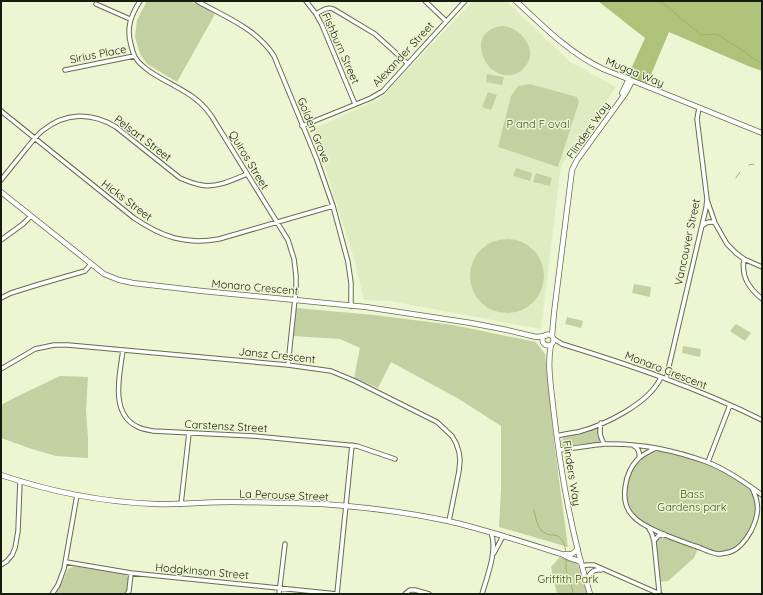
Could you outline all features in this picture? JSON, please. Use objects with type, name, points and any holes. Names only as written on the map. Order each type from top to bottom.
[{"type":"street","points":[[134,56],[128,33],[130,19],[140,1]]},
{"type":"street","name":"Golden Grove","points":[[197,1],[248,29],[266,45],[274,56],[333,206],[348,262],[351,283],[351,306]]},
{"type":"street","name":"Fishburn Street","points":[[306,1],[322,25],[355,104]]},
{"type":"street","points":[[425,1],[446,21]]},
{"type":"street","name":"Alexander Street","points":[[302,126],[383,91],[465,1]]},
{"type":"street","name":"Mugga Way","points":[[516,1],[556,37],[585,60],[603,69],[762,133]]},
{"type":"street","points":[[96,4],[130,19]]},
{"type":"street","points":[[316,14],[328,8],[335,10],[375,34],[408,64]]},
{"type":"street","name":"Sirius Place","points":[[65,70],[134,56]]},
{"type":"street","name":"Quiros Street","points":[[134,56],[146,68],[200,102],[212,117],[288,240],[294,259],[296,276],[288,364]]},
{"type":"street","name":"Flinders Way","points":[[553,337],[554,313],[572,170],[577,160],[619,100],[625,94],[630,80]]},
{"type":"street","name":"Vancouver Street","points":[[666,379],[706,208],[707,199],[697,119],[699,108]]},
{"type":"street","name":"Hicks Street","points":[[1,111],[134,218],[163,235],[183,240],[207,241],[227,237],[333,206]]},
{"type":"street","name":"Pelsart Street","points":[[1,180],[41,131],[61,119],[76,116],[89,116],[101,119],[116,127],[180,178],[192,183],[203,186],[216,185],[247,174]]},
{"type":"street","name":"Monaro Crescent","points":[[1,192],[104,274],[119,280],[202,291],[351,306],[471,323],[506,330],[536,337],[548,344],[562,344],[615,360],[698,391],[762,420]]},
{"type":"street","points":[[707,199],[715,223],[727,244],[744,259],[762,267]]},
{"type":"street","points":[[1,240],[23,224],[31,216]]},
{"type":"street","points":[[701,227],[706,222],[715,223]]},
{"type":"street","points":[[744,259],[743,268],[749,286],[762,299]]},
{"type":"street","points":[[1,298],[11,293],[40,284],[85,272],[91,264]]},
{"type":"street","name":"Flinders Way","points":[[545,335],[550,326],[554,313]]},
{"type":"street","points":[[549,334],[553,337],[554,342],[548,344],[543,339],[545,335],[549,334]]},
{"type":"street","name":"Monaro Crescent","points":[[536,337],[545,335]]},
{"type":"street","name":"Monaro Crescent","points":[[553,337],[562,344]]},
{"type":"street","name":"Flinders Way","points":[[548,344],[551,388],[565,491],[581,564],[590,594]]},
{"type":"street","name":"Jansz Crescent","points":[[1,369],[34,349],[54,345],[74,345],[288,364],[331,371],[355,381],[437,422],[448,432],[456,443],[460,460],[449,521]]},
{"type":"street","name":"Carstensz Street","points":[[124,350],[118,395],[125,417],[136,426],[153,431],[252,436],[352,445],[396,459]]},
{"type":"street","points":[[557,436],[579,432],[626,411],[652,391],[658,384],[661,377]]},
{"type":"street","points":[[708,462],[730,405]]},
{"type":"street","points":[[601,423],[599,433],[604,444]]},
{"type":"street","points":[[181,504],[189,433]]},
{"type":"street","points":[[559,450],[604,444],[631,445],[677,452],[708,462],[743,481],[762,495]]},
{"type":"street","points":[[337,594],[352,445]]},
{"type":"street","points":[[631,445],[638,448],[640,454],[639,458]]},
{"type":"street","points":[[656,448],[639,458],[629,475],[624,494],[629,512],[638,521],[664,534],[718,554],[734,550],[745,541],[756,518],[758,502],[752,488]]},
{"type":"street","name":"La Perouse Street","points":[[1,474],[20,481],[77,495],[137,503],[181,504],[250,502],[345,506],[398,512],[449,521],[565,555],[581,564],[594,565],[658,594]]},
{"type":"street","points":[[1,565],[12,555],[17,540],[20,481]]},
{"type":"street","points":[[52,594],[62,577],[66,562],[77,495]]},
{"type":"street","points":[[758,509],[762,504]]},
{"type":"street","points":[[647,526],[654,541],[659,591],[658,594]]},
{"type":"street","points":[[482,594],[493,555],[494,542],[491,533]]},
{"type":"street","points":[[654,541],[658,536],[664,534]]},
{"type":"street","points":[[493,555],[503,536]]},
{"type":"street","points":[[279,594],[285,544]]},
{"type":"street","points":[[565,555],[572,554],[578,549]]},
{"type":"street","name":"Hodgkinson Street","points":[[66,562],[131,573],[337,594]]},
{"type":"street","points":[[586,584],[592,572],[598,569],[604,570]]},
{"type":"street","points":[[127,594],[129,591],[131,573]]},
{"type":"street","points":[[405,594],[410,590],[415,590],[429,594]]},
{"type":"shaded area","points":[[473,1],[506,1],[570,62],[616,87],[561,166],[541,329],[390,301],[364,300],[355,262],[313,129],[380,99]]},
{"type":"green space","points":[[147,1],[190,1],[215,14],[177,82],[147,64],[140,54],[135,37],[137,20]]},
{"type":"green space","points":[[598,1],[762,1],[762,71],[669,32],[647,84],[628,76],[645,38]]},
{"type":"green space","points":[[503,26],[517,31],[527,42],[529,48],[530,55],[524,68],[521,71],[511,75],[501,74],[492,69],[486,62],[482,53],[481,44],[484,35],[491,29]]},
{"type":"green space","points":[[487,74],[504,77],[502,85],[486,82]]},
{"type":"green space","name":"P and F oval","points":[[530,84],[577,97],[579,102],[558,167],[498,147],[511,96],[518,86]]},
{"type":"green space","points":[[488,92],[497,95],[491,110],[482,107]]},
{"type":"green space","points":[[516,168],[532,173],[530,181],[513,176]]},
{"type":"green space","points":[[536,173],[552,178],[550,186],[533,182]]},
{"type":"green space","points":[[507,239],[528,245],[538,255],[544,276],[538,297],[528,307],[507,313],[486,307],[476,297],[470,276],[476,255],[486,245]]},
{"type":"green space","points":[[634,284],[651,287],[650,297],[632,293]]},
{"type":"green space","points":[[296,308],[374,315],[453,325],[536,342],[545,354],[554,442],[568,547],[499,527],[501,491],[501,426],[459,399],[391,362],[378,388],[354,378],[360,348],[340,339],[293,336]]},
{"type":"green space","points":[[567,317],[583,321],[581,328],[565,324]]},
{"type":"green space","points":[[736,324],[751,333],[745,341],[730,331]]},
{"type":"green space","points":[[683,346],[701,349],[700,357],[682,353]]},
{"type":"green space","points":[[60,376],[88,377],[86,410],[88,458],[56,456],[1,438],[1,405]]},
{"type":"green space","points":[[597,427],[598,436],[601,443],[566,448],[563,447],[561,441],[564,437],[582,433]]},
{"type":"green space","name":"Bass Gardens park","points":[[662,451],[689,458],[714,468],[740,481],[750,489],[756,506],[754,516],[747,534],[738,545],[727,551],[710,550],[643,522],[632,513],[628,505],[627,498],[628,482],[631,474],[639,461],[645,456],[653,452]]},
{"type":"green space","points":[[666,536],[698,548],[694,558],[668,581],[659,582],[656,542],[659,537]]},
{"type":"green space","name":"Griffith Park","points":[[560,557],[578,565],[587,594],[557,594],[551,567]]},
{"type":"green space","points":[[74,566],[125,574],[129,578],[125,594],[55,594],[68,569]]},
{"type":"waterway","points":[[657,1],[664,4],[701,35],[717,34],[762,64]]},
{"type":"waterway","points":[[749,165],[754,164]]},
{"type":"waterway","points":[[736,178],[740,172]]},
{"type":"waterway","points":[[534,510],[540,529],[547,534],[560,537],[564,544],[566,553]]},
{"type":"waterway","points":[[566,558],[566,570],[573,594]]}]
